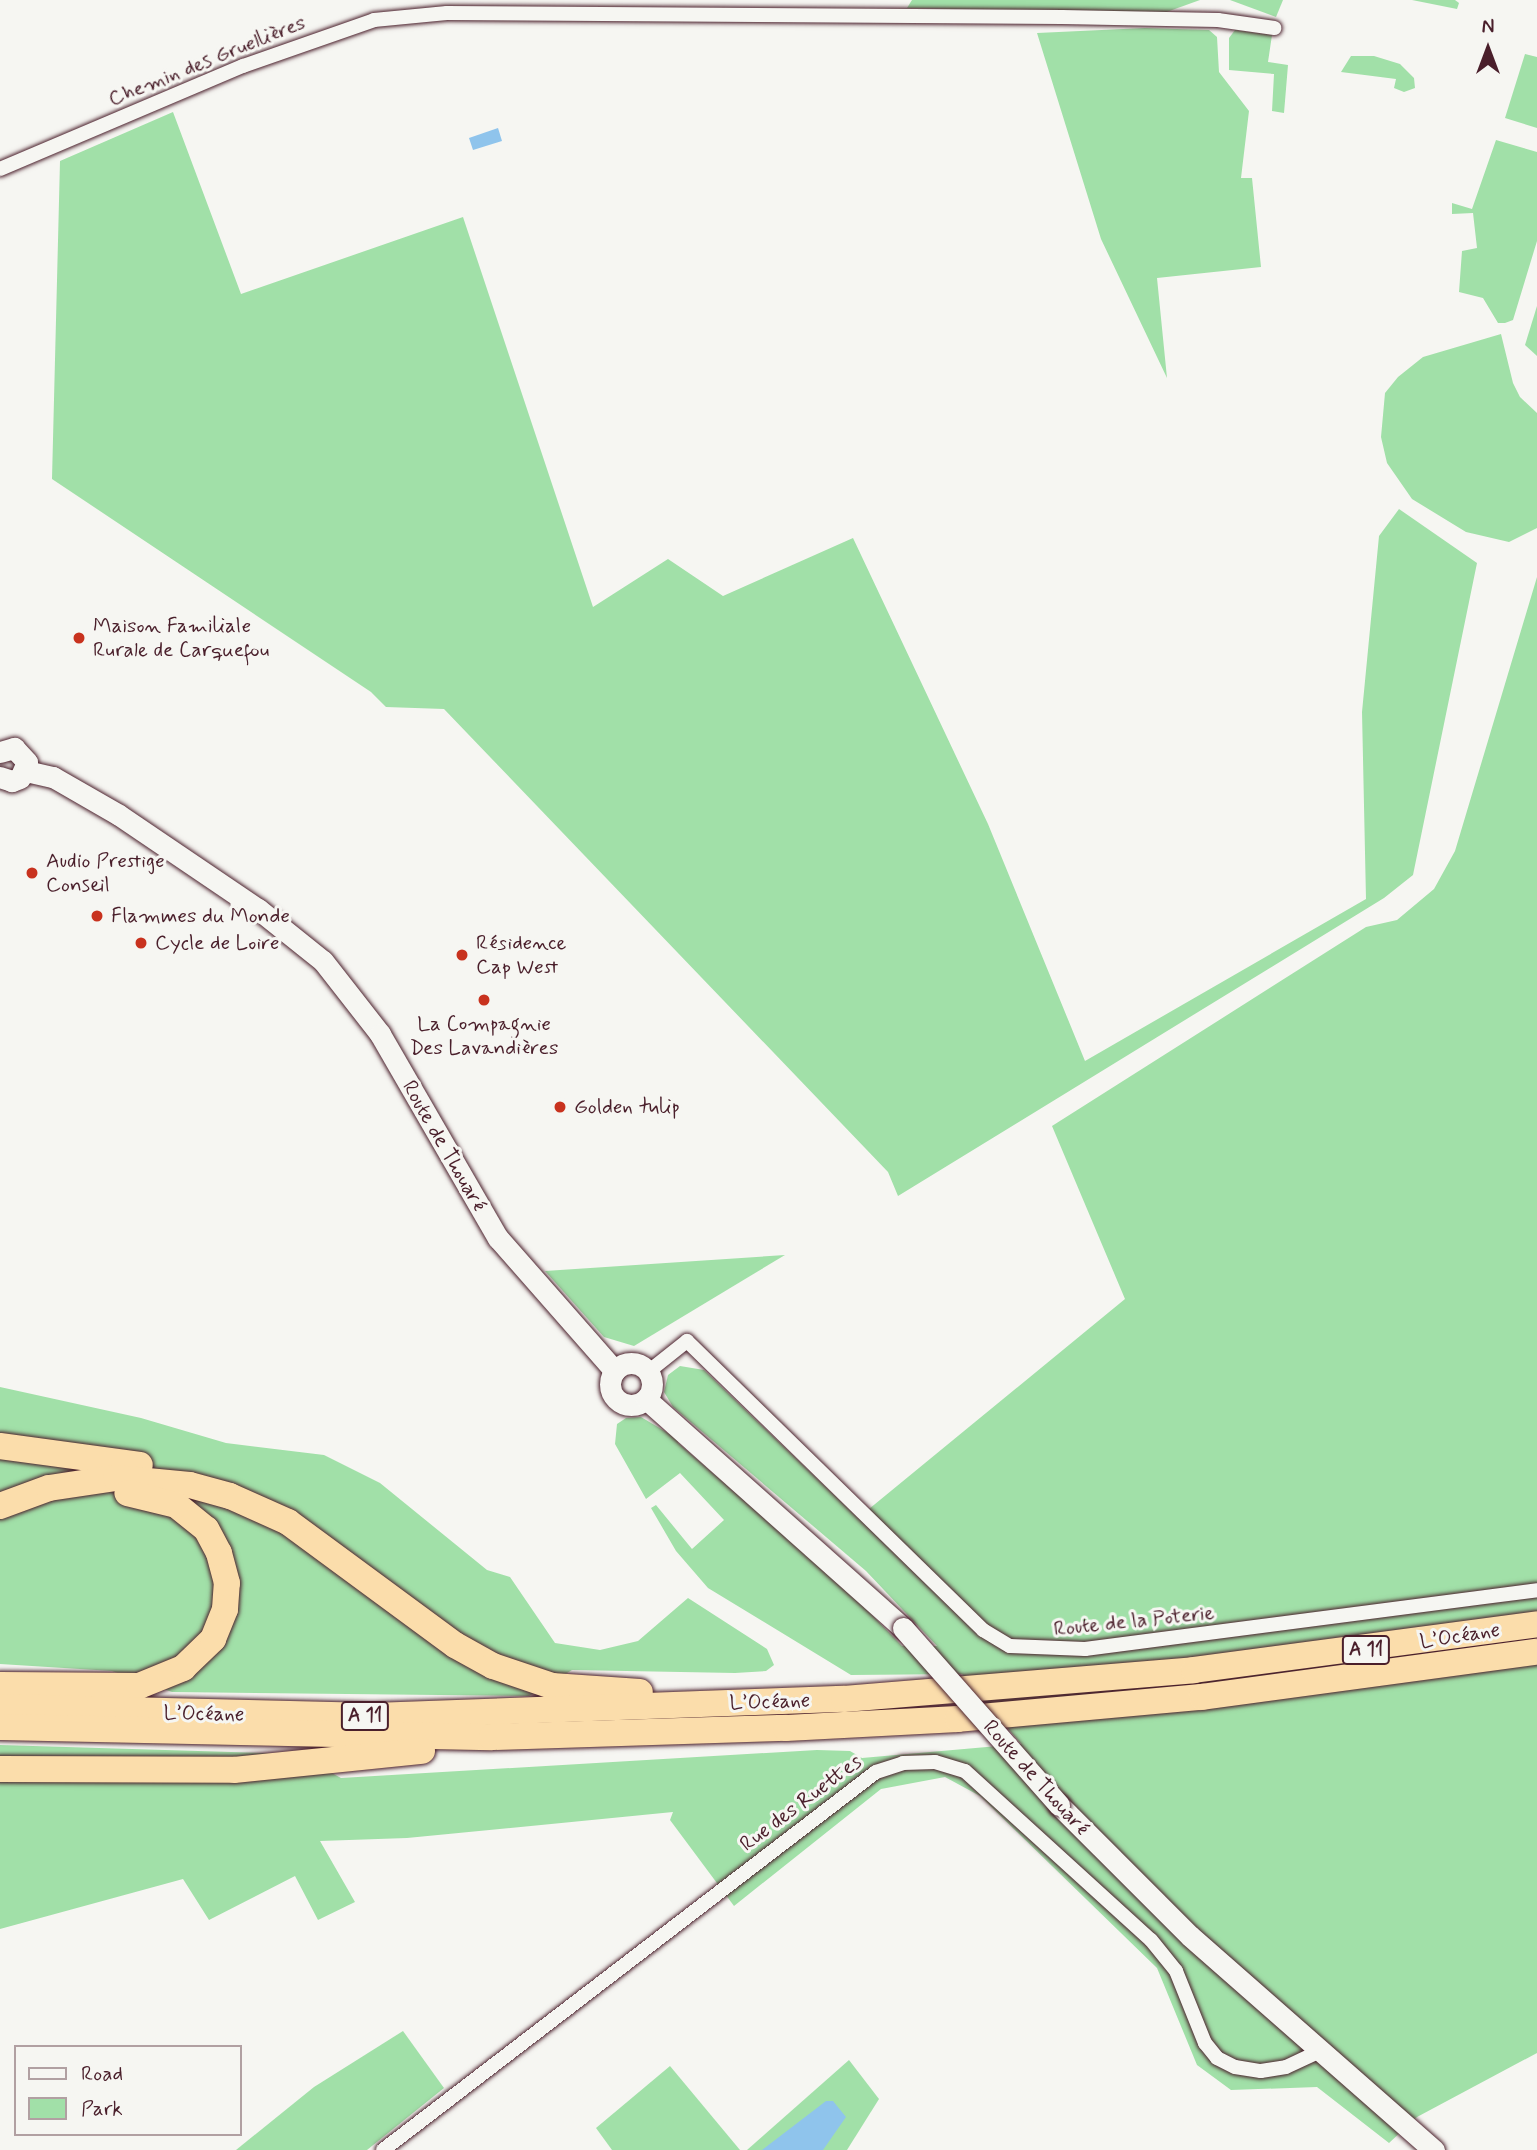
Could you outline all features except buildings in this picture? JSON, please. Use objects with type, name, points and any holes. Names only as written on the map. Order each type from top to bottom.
[{"type":"highway","points":[[0,1446],[205,1478],[279,1508],[288,1522]]},
{"type":"highway","points":[[0,1506],[83,1480],[149,1479],[230,1496],[288,1522],[455,1646],[493,1666],[564,1688],[707,1695],[730,1704]]},
{"type":"highway","points":[[0,1521],[68,1498],[105,1493],[154,1496],[188,1511],[206,1530],[219,1553],[227,1583],[225,1609],[213,1639],[196,1659],[160,1679],[114,1689],[0,1685]]},
{"type":"highway","name":"L’Océane","points":[[0,1707],[373,1716],[730,1704],[1143,1675],[1537,1624]]},
{"type":"highway","name":"L’Océane","points":[[0,1727],[492,1737],[799,1728],[1057,1711],[1292,1687],[1537,1652]]},
{"type":"highway","points":[[0,1769],[279,1768],[460,1750],[492,1737]]},
{"type":"main road","points":[[0,752],[19,750],[26,757],[26,771],[12,781],[0,776]]},
{"type":"main road","name":"Route de Thouaré","points":[[26,771],[53,777],[119,815],[258,909],[323,961],[380,1034],[498,1237],[615,1371]]},
{"type":"main road","points":[[632,1363],[648,1372],[652,1386],[646,1399],[634,1405],[616,1398],[611,1388],[615,1371],[632,1363]]},
{"type":"main road","name":"Route de Thouaré","points":[[646,1399],[903,1628],[1059,1805],[1190,1936],[1434,2150]]},
{"type":"street","name":"Chemin des Gruellières","points":[[0,169],[243,66],[374,20],[447,13],[1062,17],[1218,20],[1275,28]]},
{"type":"street","name":"Route de la Poterie","points":[[648,1372],[687,1341],[983,1630],[1010,1646],[1085,1649],[1537,1590]]},
{"type":"street","name":"Rue des Ruettes","points":[[383,2150],[876,1772],[903,1763],[935,1762],[965,1771],[1151,1940],[1175,1971],[1205,2043],[1217,2058],[1235,2067],[1261,2070],[1286,2067],[1320,2051]]},
{"type":"green space","points":[[912,0],[1200,0],[1161,14],[907,8]]},
{"type":"green space","points":[[1230,0],[1283,0],[1276,17]]},
{"type":"green space","points":[[1412,0],[1455,0],[1459,3],[1457,9]]},
{"type":"green space","points":[[1145,28],[1209,30],[1217,37],[1219,72],[1249,111],[1241,178],[1252,178],[1261,267],[1157,278],[1167,378],[1101,239],[1037,33]]},
{"type":"green space","points":[[1235,30],[1272,35],[1268,62],[1288,65],[1284,113],[1272,111],[1274,74],[1229,70],[1229,38]]},
{"type":"green space","points":[[1525,54],[1537,57],[1537,128],[1505,118]]},
{"type":"green space","points":[[1351,56],[1374,56],[1400,64],[1414,78],[1415,88],[1404,92],[1394,88],[1396,79],[1341,72]]},
{"type":"green space","points":[[173,112],[241,294],[463,217],[593,607],[668,559],[723,596],[853,538],[988,824],[1085,1061],[1366,899],[1362,712],[1379,536],[1399,509],[1477,563],[1413,875],[1384,898],[898,1196],[888,1172],[444,709],[386,707],[371,692],[52,479],[60,161]]},
{"type":"green space","points":[[1496,140],[1537,152],[1537,241],[1513,320],[1505,323],[1498,323],[1483,298],[1459,292],[1462,251],[1477,248],[1473,213],[1452,214],[1452,203],[1472,209]]},
{"type":"green space","points":[[1537,306],[1537,356],[1525,345]]},
{"type":"green space","points":[[1501,334],[1513,383],[1520,397],[1537,413],[1537,528],[1509,542],[1466,532],[1412,499],[1387,463],[1381,437],[1385,393],[1398,377],[1423,357]]},
{"type":"green space","points":[[1537,577],[1537,2053],[1417,2117],[1389,2143],[1317,2087],[1231,2090],[1197,2065],[1157,1968],[980,1796],[945,1777],[881,1789],[734,1906],[670,1820],[673,1812],[407,1838],[320,1841],[355,1902],[318,1920],[295,1876],[209,1920],[183,1879],[0,1929],[0,1745],[297,1754],[341,1778],[817,1750],[850,1751],[862,1758],[1021,1744],[962,1674],[851,1675],[708,1588],[676,1551],[651,1508],[656,1505],[692,1549],[724,1520],[680,1473],[646,1499],[615,1444],[617,1424],[626,1418],[641,1417],[678,1439],[678,1443],[847,1589],[902,1646],[937,1646],[866,1571],[673,1407],[664,1392],[668,1375],[680,1366],[704,1370],[858,1518],[1125,1299],[1052,1126],[1366,927],[1397,920],[1434,889],[1455,851]]},
{"type":"green space","points":[[785,1255],[634,1346],[604,1337],[545,1271]]},
{"type":"green space","points":[[0,1387],[141,1418],[226,1443],[324,1455],[380,1483],[487,1570],[510,1577],[555,1643],[600,1650],[638,1641],[688,1598],[767,1649],[774,1665],[766,1671],[735,1673],[572,1670],[529,1696],[172,1692],[112,1671],[0,1664]]},
{"type":"green space","points":[[403,2031],[444,2088],[367,2150],[236,2150],[314,2087]]},
{"type":"green space","points":[[849,2060],[879,2099],[847,2150],[747,2150]]},
{"type":"green space","points":[[670,2066],[740,2150],[612,2150],[596,2128]]},
{"type":"water","points":[[498,128],[502,141],[473,150],[469,138]]},
{"type":"water","points":[[826,2101],[833,2101],[846,2117],[823,2150],[762,2150]]},
{"type":"place","name":"Maison Familiale Rurale de Carquefou","points":[[79,638]]},
{"type":"place","name":"Audio Prestige Conseil","points":[[32,873]]},
{"type":"place","name":"Flammes du Monde","points":[[97,916]]},
{"type":"place","name":"Cycle de Loire","points":[[141,943]]},
{"type":"place","name":"Résidence Cap West","points":[[462,955]]},
{"type":"place","name":"La Compagnie Des Lavandières","points":[[484,1000]]},
{"type":"place","name":"Golden tulip","points":[[560,1107]]}]
